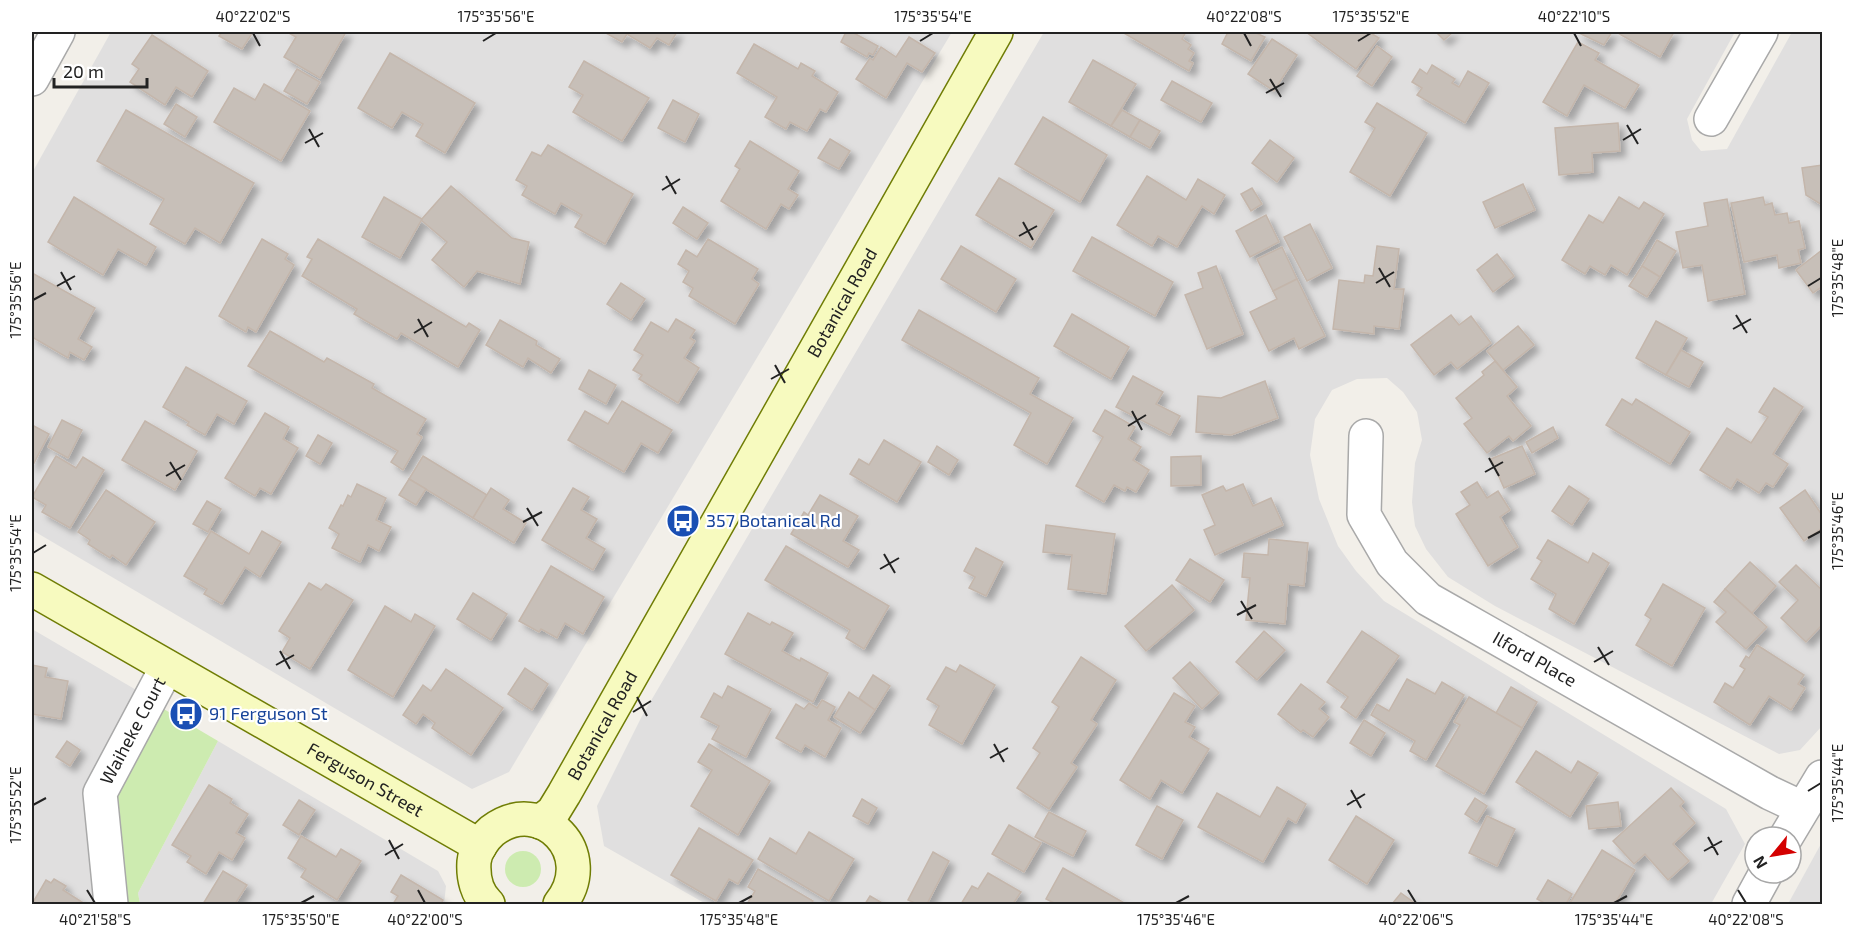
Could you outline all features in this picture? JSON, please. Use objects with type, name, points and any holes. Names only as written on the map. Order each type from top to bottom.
[{"type":"main road","name":"Botanical Road","points":[[540,822],[553,812],[564,794],[996,32]]},
{"type":"main road","name":"Ferguson Street","points":[[32,589],[480,846]]},
{"type":"main road","points":[[488,904],[477,889],[474,875],[474,860],[480,846],[499,826],[512,821],[526,820],[540,822],[553,829],[564,839],[571,852],[574,867],[570,902]]},
{"type":"street","points":[[32,79],[58,32]]},
{"type":"street","points":[[1711,119],[1761,32]]},
{"type":"street","name":"Ilford Place","points":[[1366,436],[1364,514],[1392,563],[1428,599],[1760,787],[1802,808]]},
{"type":"street","name":"Waiheke Court","points":[[111,904],[100,793],[167,667]]},
{"type":"street","points":[[1793,825],[1822,777]]},
{"type":"street","points":[[1749,904],[1759,885]]},
{"type":"shaded area","points":[[111,32],[952,32],[509,772],[472,789],[32,530],[32,173]]},
{"type":"shaded area","points":[[1044,32],[1735,32],[1687,119],[1692,140],[1701,151],[1727,149],[1792,32],[1822,32],[1822,726],[1800,750],[1779,754],[1495,606],[1448,577],[1426,549],[1415,526],[1412,502],[1415,463],[1422,440],[1417,412],[1403,392],[1387,378],[1357,379],[1332,390],[1315,419],[1310,455],[1319,499],[1338,546],[1356,571],[1384,601],[1726,809],[1743,840],[1743,848],[1711,904],[706,904],[604,846],[597,806],[642,716]]},
{"type":"shaded area","points":[[32,629],[138,691],[87,790],[97,904],[32,904]]},
{"type":"shaded area","points":[[218,741],[438,871],[446,886],[444,904],[140,904],[138,893]]},
{"type":"shaded area","points":[[1822,842],[1822,904],[1788,904],[1798,885],[1803,885],[1803,877]]},
{"type":"green space","points":[[162,708],[218,741],[138,893],[140,904],[119,904],[112,807]]},
{"type":"green space","points":[[523,851],[536,856],[541,869],[536,882],[523,887],[510,882],[505,869],[510,856]]},
{"type":"building","points":[[222,32],[253,32],[242,49],[219,36]]},
{"type":"building","points":[[287,32],[346,32],[320,78],[284,57],[296,37]]},
{"type":"building","points":[[604,32],[677,32],[669,45],[657,38],[650,48],[627,34],[622,42]]},
{"type":"building","points":[[846,32],[852,32],[878,46],[873,55],[869,53],[867,57],[841,42]]},
{"type":"building","points":[[1122,32],[1186,32],[1182,39],[1191,45],[1188,49],[1194,53],[1189,61],[1193,63],[1189,71]]},
{"type":"building","points":[[1228,32],[1254,32],[1265,37],[1251,61],[1222,44]]},
{"type":"building","points":[[1306,32],[1369,32],[1379,38],[1356,69]]},
{"type":"building","points":[[1436,32],[1453,32],[1444,40]]},
{"type":"building","points":[[1577,32],[1612,32],[1604,45]]},
{"type":"building","points":[[1616,32],[1674,32],[1660,57]]},
{"type":"building","points":[[152,35],[208,71],[192,97],[176,87],[165,105],[130,82],[139,69],[132,64]]},
{"type":"building","points":[[909,37],[935,53],[922,72],[907,63],[886,98],[856,79],[870,58],[873,60],[881,47],[896,57]]},
{"type":"building","points":[[1272,39],[1297,55],[1274,91],[1248,74]]},
{"type":"building","points":[[1578,42],[1599,53],[1595,60],[1639,85],[1625,108],[1584,85],[1567,116],[1543,102]]},
{"type":"building","points":[[754,44],[798,69],[801,63],[815,71],[812,76],[838,92],[826,112],[820,109],[807,131],[790,122],[786,129],[765,117],[777,97],[737,73]]},
{"type":"building","points":[[1377,46],[1392,57],[1372,86],[1357,76]]},
{"type":"building","points":[[390,53],[475,103],[445,153],[416,136],[423,124],[402,112],[392,128],[358,108]]},
{"type":"building","points":[[1093,60],[1136,84],[1111,126],[1069,102]]},
{"type":"building","points":[[584,61],[649,98],[622,141],[573,112],[583,95],[569,87]]},
{"type":"building","points":[[1432,65],[1455,79],[1452,83],[1459,87],[1468,71],[1489,83],[1465,123],[1417,95],[1422,88],[1412,82],[1420,69],[1427,74]]},
{"type":"building","points":[[297,69],[320,82],[307,104],[284,91]]},
{"type":"building","points":[[1172,81],[1212,103],[1201,122],[1161,100]]},
{"type":"building","points":[[264,84],[310,111],[281,161],[214,122],[234,88],[255,100]]},
{"type":"building","points":[[673,100],[699,114],[685,142],[658,128]]},
{"type":"building","points":[[1377,103],[1427,133],[1390,196],[1350,172],[1375,128],[1365,122]]},
{"type":"building","points":[[176,104],[197,117],[185,137],[164,124]]},
{"type":"building","points":[[126,110],[254,183],[220,243],[195,228],[185,244],[150,224],[164,199],[97,161]]},
{"type":"building","points":[[1122,110],[1140,120],[1130,137],[1111,126]]},
{"type":"building","points":[[1043,117],[1107,155],[1080,202],[1015,164]]},
{"type":"building","points":[[1140,120],[1160,131],[1150,148],[1130,137]]},
{"type":"building","points":[[1618,123],[1620,151],[1592,153],[1593,172],[1559,175],[1555,128]]},
{"type":"building","points":[[830,139],[850,151],[839,169],[818,158]]},
{"type":"building","points":[[1270,140],[1294,158],[1277,182],[1252,163]]},
{"type":"building","points":[[750,141],[799,171],[788,189],[798,195],[789,209],[781,204],[766,229],[721,201],[740,169],[735,166]]},
{"type":"building","points":[[548,145],[633,194],[605,244],[575,227],[582,215],[561,203],[555,214],[522,195],[527,186],[516,180],[532,152],[541,156]]},
{"type":"building","points":[[1822,165],[1822,205],[1806,195],[1802,168]]},
{"type":"building","points":[[1147,176],[1186,200],[1198,179],[1225,195],[1214,214],[1202,206],[1177,247],[1158,236],[1152,246],[1117,225]]},
{"type":"building","points":[[999,178],[1054,210],[1031,248],[976,215]]},
{"type":"building","points":[[1523,184],[1535,210],[1495,228],[1483,202]]},
{"type":"building","points":[[451,186],[512,238],[529,242],[520,284],[477,271],[464,287],[432,260],[447,242],[421,220]]},
{"type":"building","points":[[1252,188],[1262,204],[1251,211],[1241,194]]},
{"type":"building","points":[[74,197],[156,247],[146,265],[118,249],[103,275],[48,242]]},
{"type":"building","points":[[384,197],[422,219],[400,258],[362,237]]},
{"type":"building","points":[[1619,197],[1639,209],[1644,202],[1664,214],[1627,275],[1611,265],[1605,275],[1590,266],[1585,274],[1562,260],[1589,215],[1603,223]]},
{"type":"building","points":[[1763,197],[1765,205],[1772,203],[1775,215],[1787,213],[1789,223],[1799,221],[1805,248],[1798,250],[1801,263],[1779,268],[1777,255],[1744,262],[1731,203]]},
{"type":"building","points":[[1727,199],[1745,294],[1708,301],[1702,265],[1683,268],[1676,232],[1708,226],[1704,203]]},
{"type":"building","points":[[683,207],[708,223],[697,239],[673,223]]},
{"type":"building","points":[[1266,215],[1279,242],[1250,257],[1236,231]]},
{"type":"building","points":[[1310,224],[1332,268],[1307,281],[1284,237]]},
{"type":"building","points":[[1092,237],[1173,282],[1155,316],[1073,271]]},
{"type":"building","points":[[262,239],[288,254],[285,259],[294,265],[256,332],[248,327],[246,332],[219,316]]},
{"type":"building","points":[[318,239],[466,327],[469,323],[480,330],[458,367],[401,333],[397,339],[354,314],[357,309],[302,276],[312,259],[307,257]]},
{"type":"building","points":[[708,239],[758,269],[752,279],[759,284],[735,324],[689,296],[693,288],[683,282],[689,271],[678,264],[686,250],[697,257]]},
{"type":"building","points":[[1657,240],[1676,251],[1660,277],[1642,266]]},
{"type":"building","points":[[961,246],[1016,279],[996,312],[941,279]]},
{"type":"building","points":[[1377,246],[1399,249],[1394,289],[1404,289],[1399,329],[1374,326],[1374,334],[1333,329],[1339,280],[1364,283],[1365,275],[1373,276]]},
{"type":"building","points":[[1282,247],[1297,279],[1273,291],[1257,259]]},
{"type":"building","points":[[1822,250],[1822,291],[1820,288],[1813,293],[1796,270]]},
{"type":"building","points":[[1497,254],[1514,276],[1493,292],[1477,270]]},
{"type":"building","points":[[1216,266],[1243,334],[1207,349],[1185,295],[1203,288],[1198,273]]},
{"type":"building","points":[[1642,266],[1660,277],[1647,297],[1629,286]]},
{"type":"building","points":[[32,273],[95,308],[78,339],[92,347],[84,360],[70,352],[68,358],[32,337]]},
{"type":"building","points":[[1297,279],[1325,336],[1299,349],[1294,338],[1269,351],[1250,312],[1277,299],[1273,291]]},
{"type":"building","points":[[621,283],[645,299],[631,320],[607,304]]},
{"type":"building","points":[[919,310],[1039,378],[1030,394],[1073,418],[1047,464],[1014,445],[1031,413],[902,340]]},
{"type":"building","points":[[1072,314],[1129,347],[1111,379],[1054,346]]},
{"type":"building","points":[[1451,315],[1459,325],[1471,316],[1491,343],[1457,369],[1451,362],[1434,375],[1411,345]]},
{"type":"building","points":[[676,319],[695,330],[690,338],[695,341],[684,358],[699,368],[678,403],[639,379],[642,375],[633,370],[643,355],[634,350],[651,322],[668,332]]},
{"type":"building","points":[[500,320],[537,341],[536,345],[560,359],[551,373],[528,358],[523,367],[486,345]]},
{"type":"building","points":[[1656,321],[1687,338],[1666,375],[1636,358]]},
{"type":"building","points":[[1518,326],[1534,345],[1503,370],[1487,351]]},
{"type":"building","points":[[270,331],[324,362],[327,358],[374,384],[372,388],[426,419],[417,434],[422,437],[403,470],[391,462],[398,451],[248,366]]},
{"type":"building","points":[[1681,350],[1703,362],[1689,387],[1666,375]]},
{"type":"building","points":[[1495,361],[1517,387],[1507,396],[1531,426],[1513,441],[1509,436],[1487,453],[1464,424],[1472,418],[1456,398],[1484,375],[1482,372]]},
{"type":"building","points":[[186,367],[247,401],[234,424],[217,414],[205,435],[187,425],[189,422],[163,407]]},
{"type":"building","points":[[589,370],[616,385],[606,404],[579,389]]},
{"type":"building","points":[[1133,376],[1163,392],[1156,404],[1180,416],[1170,435],[1116,407]]},
{"type":"building","points":[[1265,381],[1278,418],[1231,435],[1196,432],[1198,396],[1221,398]]},
{"type":"building","points":[[1774,388],[1803,407],[1773,454],[1788,464],[1773,487],[1766,483],[1759,493],[1737,479],[1731,489],[1700,470],[1727,428],[1751,443],[1768,417],[1759,412]]},
{"type":"building","points":[[1622,399],[1632,405],[1636,399],[1690,432],[1670,464],[1606,425]]},
{"type":"building","points":[[622,401],[672,430],[658,453],[641,443],[624,472],[568,440],[585,411],[608,424]]},
{"type":"building","points":[[1105,410],[1135,427],[1128,439],[1141,447],[1133,460],[1149,470],[1136,492],[1127,487],[1125,491],[1114,485],[1104,502],[1076,486],[1103,437],[1093,431]]},
{"type":"building","points":[[265,413],[289,427],[283,439],[298,448],[271,494],[260,488],[255,496],[225,478]]},
{"type":"building","points":[[62,420],[82,430],[68,458],[48,447]]},
{"type":"building","points":[[145,421],[197,451],[175,490],[122,460]]},
{"type":"building","points":[[32,425],[49,434],[32,467]]},
{"type":"building","points":[[1553,427],[1558,438],[1532,453],[1526,442]]},
{"type":"building","points":[[318,435],[332,443],[320,464],[306,456]]},
{"type":"building","points":[[884,440],[921,462],[897,502],[850,474],[859,459],[869,465]]},
{"type":"building","points":[[937,446],[958,460],[949,475],[928,462]]},
{"type":"building","points":[[1522,446],[1535,474],[1504,488],[1491,459]]},
{"type":"building","points":[[56,456],[76,468],[83,457],[104,470],[70,528],[42,512],[46,505],[32,497]]},
{"type":"building","points":[[423,456],[487,495],[473,518],[409,479]]},
{"type":"building","points":[[1201,456],[1201,485],[1171,486],[1171,457]]},
{"type":"building","points":[[409,479],[426,489],[416,505],[399,495]]},
{"type":"building","points":[[1477,482],[1487,498],[1498,491],[1510,510],[1500,517],[1518,547],[1488,566],[1456,514],[1470,505],[1461,492]]},
{"type":"building","points":[[357,484],[386,498],[376,520],[391,527],[379,551],[368,545],[360,562],[332,548],[339,534],[329,528],[341,505],[343,506],[348,495],[351,497]]},
{"type":"building","points":[[1243,484],[1253,506],[1271,498],[1283,525],[1215,555],[1204,530],[1215,525],[1202,495],[1223,486],[1226,491]]},
{"type":"building","points":[[1569,486],[1589,499],[1572,525],[1552,511]]},
{"type":"building","points":[[491,488],[509,500],[503,509],[526,523],[514,543],[473,518]]},
{"type":"building","points":[[573,488],[589,497],[581,510],[597,519],[586,538],[605,549],[593,570],[542,540]]},
{"type":"building","points":[[106,490],[155,522],[126,565],[112,555],[110,558],[88,544],[90,540],[78,532]]},
{"type":"building","points":[[1805,490],[1822,515],[1822,528],[1804,541],[1780,508]]},
{"type":"building","points":[[820,495],[858,516],[843,541],[859,550],[848,567],[791,534],[804,512],[808,515]]},
{"type":"building","points":[[207,501],[221,509],[208,532],[193,524]]},
{"type":"building","points":[[1046,525],[1115,534],[1106,594],[1068,589],[1072,555],[1043,552]]},
{"type":"building","points":[[211,531],[249,554],[262,531],[281,542],[260,577],[245,567],[222,604],[204,594],[207,589],[184,576]]},
{"type":"building","points":[[1269,539],[1308,543],[1304,586],[1288,584],[1285,624],[1246,620],[1250,578],[1242,577],[1244,553],[1268,555]]},
{"type":"building","points":[[1548,540],[1588,563],[1593,553],[1609,563],[1574,624],[1549,609],[1556,594],[1531,579],[1542,561],[1537,558]]},
{"type":"building","points":[[786,546],[889,606],[864,649],[846,638],[850,630],[765,580]]},
{"type":"building","points":[[976,548],[1003,562],[986,596],[969,588],[975,577],[964,571]]},
{"type":"building","points":[[1190,559],[1224,580],[1210,602],[1176,580]]},
{"type":"building","points":[[1750,562],[1776,586],[1752,613],[1725,589]]},
{"type":"building","points":[[1796,565],[1822,590],[1822,625],[1806,642],[1781,618],[1798,600],[1779,582]]},
{"type":"building","points":[[551,566],[604,597],[583,634],[565,623],[557,638],[541,629],[539,632],[519,621]]},
{"type":"building","points":[[309,583],[321,590],[326,584],[353,600],[310,669],[282,652],[290,638],[279,631]]},
{"type":"building","points":[[1663,584],[1705,608],[1672,666],[1636,645],[1651,619],[1645,615]]},
{"type":"building","points":[[1172,585],[1194,610],[1146,651],[1125,626]]},
{"type":"building","points":[[1725,589],[1767,627],[1746,649],[1716,622],[1726,612],[1714,602]]},
{"type":"building","points":[[473,593],[507,614],[491,640],[457,619]]},
{"type":"building","points":[[385,606],[411,622],[415,614],[435,626],[393,697],[348,670]]},
{"type":"building","points":[[748,613],[770,625],[772,622],[793,633],[782,651],[800,661],[801,658],[828,673],[813,702],[725,654]]},
{"type":"building","points":[[1264,631],[1285,650],[1257,680],[1236,662]]},
{"type":"building","points":[[1362,631],[1399,656],[1356,718],[1341,707],[1348,697],[1327,682]]},
{"type":"building","points":[[1757,645],[1804,675],[1798,684],[1805,688],[1791,710],[1769,696],[1750,725],[1714,702],[1725,683],[1733,688],[1745,669],[1740,666],[1746,656],[1749,658]]},
{"type":"building","points":[[1081,657],[1116,680],[1091,720],[1097,724],[1071,763],[1077,767],[1049,809],[1017,788],[1040,753],[1033,748],[1059,707],[1052,702]]},
{"type":"building","points":[[1190,662],[1219,693],[1202,709],[1173,678]]},
{"type":"building","points":[[32,665],[47,668],[45,677],[68,681],[61,719],[32,714]]},
{"type":"building","points":[[960,665],[995,685],[962,744],[929,725],[939,706],[927,699],[946,667],[956,672]]},
{"type":"building","points":[[525,668],[548,684],[532,710],[508,694]]},
{"type":"building","points":[[446,669],[503,708],[471,755],[432,728],[435,723],[423,714],[416,724],[403,715],[423,685],[431,691]]},
{"type":"building","points":[[873,675],[890,686],[875,710],[859,698]]},
{"type":"building","points":[[1407,679],[1435,694],[1442,682],[1464,695],[1426,760],[1410,751],[1415,741],[1371,715],[1377,704],[1389,711]]},
{"type":"building","points":[[1301,684],[1325,702],[1319,709],[1329,717],[1313,737],[1303,730],[1301,732],[1278,714]]},
{"type":"building","points":[[728,686],[771,709],[746,757],[712,739],[719,726],[701,717],[714,693],[722,698]]},
{"type":"building","points":[[1511,687],[1537,702],[1522,728],[1496,713]]},
{"type":"building","points":[[849,692],[875,710],[860,733],[834,717]]},
{"type":"building","points":[[1174,693],[1195,706],[1185,722],[1195,727],[1189,737],[1209,749],[1182,793],[1161,780],[1150,799],[1120,780]]},
{"type":"building","points":[[1469,697],[1522,728],[1484,794],[1436,766],[1460,725],[1454,722]]},
{"type":"building","points":[[822,700],[835,707],[828,720],[841,728],[825,757],[805,745],[801,752],[776,738],[796,704],[804,709],[809,703],[817,708]]},
{"type":"building","points":[[1364,720],[1385,733],[1371,756],[1350,743]]},
{"type":"building","points":[[67,741],[80,750],[70,766],[56,757]]},
{"type":"building","points":[[709,744],[770,781],[738,835],[691,806],[712,770],[698,762]]},
{"type":"building","points":[[1536,751],[1571,773],[1578,761],[1598,773],[1570,817],[1516,782]]},
{"type":"building","points":[[209,785],[232,799],[230,803],[248,814],[236,833],[245,838],[232,860],[219,852],[206,874],[187,862],[191,856],[172,845]]},
{"type":"building","points":[[1277,787],[1306,804],[1296,823],[1288,818],[1263,862],[1198,827],[1217,793],[1260,817]]},
{"type":"building","points":[[1671,788],[1684,802],[1680,806],[1695,823],[1673,844],[1689,861],[1668,880],[1645,854],[1634,864],[1613,841]]},
{"type":"building","points":[[1475,798],[1487,806],[1477,822],[1465,814]]},
{"type":"building","points":[[862,799],[877,808],[868,824],[853,816]]},
{"type":"building","points":[[299,800],[315,810],[299,835],[283,825]]},
{"type":"building","points":[[1618,802],[1621,826],[1589,829],[1586,806]]},
{"type":"building","points":[[1157,806],[1183,820],[1162,859],[1136,845]]},
{"type":"building","points":[[1049,812],[1086,831],[1073,856],[1035,837]]},
{"type":"building","points":[[1356,816],[1394,840],[1367,884],[1329,860]]},
{"type":"building","points":[[1487,816],[1515,829],[1497,866],[1469,853]]},
{"type":"building","points":[[1009,825],[1041,843],[1024,872],[992,854]]},
{"type":"building","points":[[699,828],[753,860],[738,884],[729,879],[716,901],[671,875]]},
{"type":"building","points":[[809,832],[854,859],[829,901],[758,859],[770,838],[796,854]]},
{"type":"building","points":[[301,836],[336,857],[341,849],[361,861],[337,900],[301,877],[306,869],[288,858]]},
{"type":"building","points":[[1602,850],[1635,870],[1616,902],[1621,904],[1570,903]]},
{"type":"building","points":[[933,852],[949,861],[927,904],[917,904],[908,900]]},
{"type":"building","points":[[1063,868],[1126,904],[1056,904],[1046,899]]},
{"type":"building","points":[[758,869],[813,901],[811,904],[747,904],[755,891],[748,887]]},
{"type":"building","points":[[223,871],[247,885],[235,904],[203,904]]},
{"type":"building","points":[[988,873],[1021,892],[1013,904],[961,904],[972,886],[978,889]]},
{"type":"building","points":[[401,875],[443,900],[441,904],[393,904],[398,896],[391,892]]},
{"type":"building","points":[[54,879],[66,886],[63,890],[85,904],[32,904],[46,880],[51,883]]},
{"type":"building","points":[[1548,880],[1572,894],[1566,904],[1546,904],[1537,899]]},
{"type":"building","points":[[1401,893],[1416,904],[1392,904]]},
{"type":"building","points":[[870,896],[884,904],[865,904]]},
{"type":"place","name":"357 Botanical Rd","points":[[683,521]]},
{"type":"place","name":"91 Ferguson St","points":[[186,714]]}]
